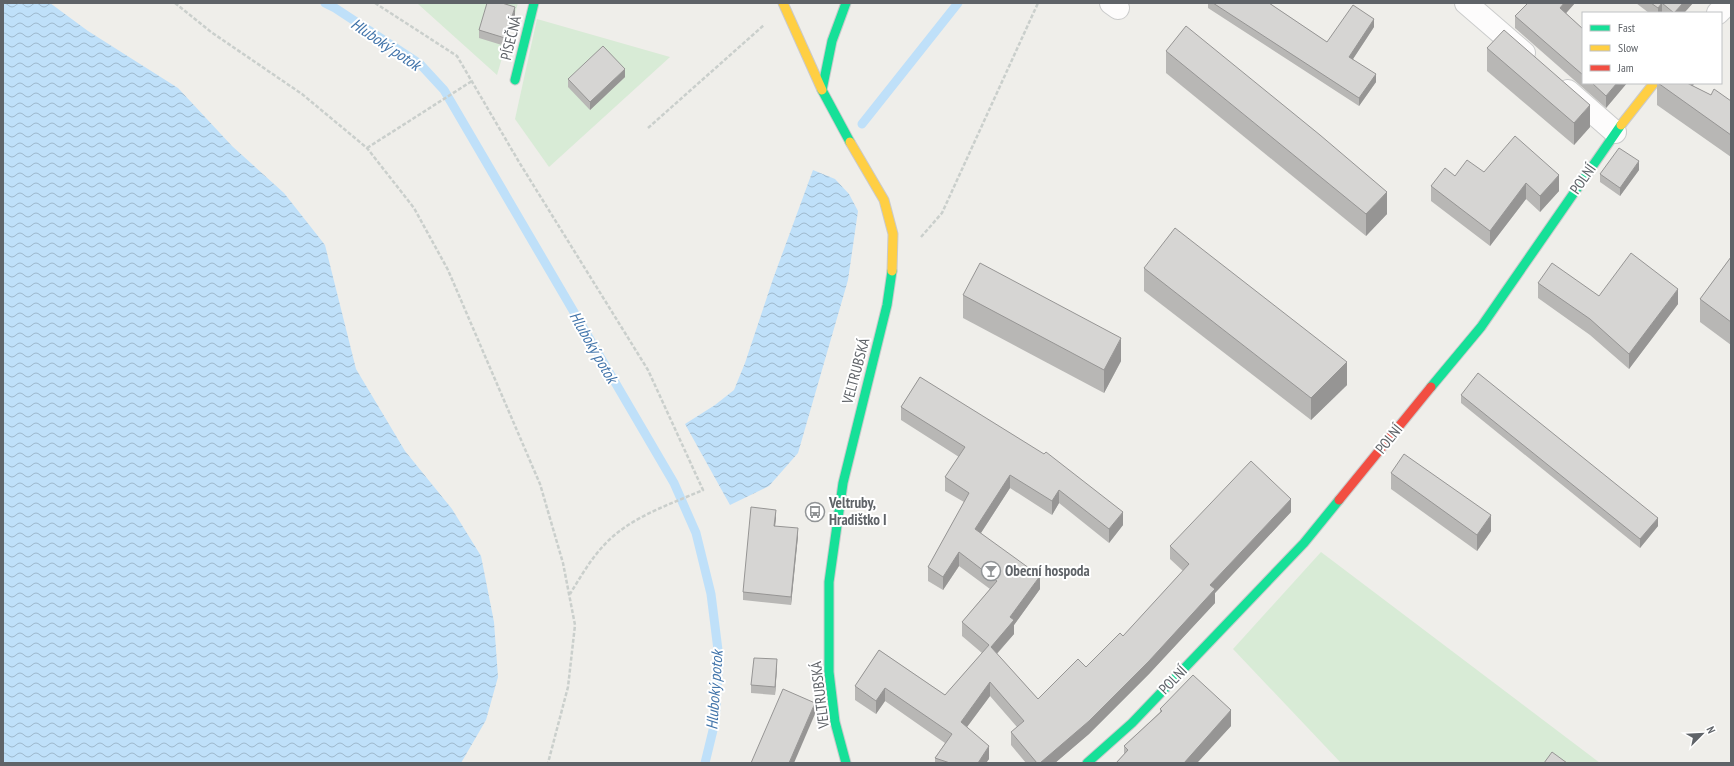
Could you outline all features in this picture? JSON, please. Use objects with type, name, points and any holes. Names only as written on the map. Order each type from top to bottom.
[{"type":"street","name":"PÍSEČNÁ","points":[[515,80],[534,3]]},
{"type":"street","points":[[822,90],[832,41],[846,3]]},
{"type":"street","points":[[1466,3],[1538,65]]},
{"type":"street","points":[[1719,12],[1728,3]]},
{"type":"street","name":"VELTRUBSKÁ","points":[[784,5],[822,90],[884,200],[893,234],[892,269],[887,305],[843,483],[829,582],[829,672],[835,722],[846,763]]},
{"type":"street","points":[[1556,80],[1615,132]]},
{"type":"street","name":"POLNÍ","points":[[1087,763],[1132,723],[1304,543],[1481,327],[1615,132],[1653,84]]},
{"type":"path","points":[[175,3],[211,32],[302,94],[367,148],[414,208],[448,270],[540,484],[564,563],[575,625],[568,687],[548,763]]},
{"type":"path","points":[[375,3],[457,56],[519,162],[648,370],[703,490],[652,512],[608,542],[592,560],[569,594]]},
{"type":"path","points":[[892,269],[942,214],[1038,3]]},
{"type":"path","points":[[648,128],[784,5]]},
{"type":"path","points":[[367,148],[467,86],[472,81]]},
{"type":"green space","points":[[416,3],[518,3],[497,75],[418,4]]},
{"type":"green space","points":[[537,19],[670,57],[549,167],[515,119]]},
{"type":"green space","points":[[1321,552],[1600,763],[1341,763],[1233,649]]},
{"type":"water","points":[[3,3],[50,3],[88,31],[178,88],[232,146],[284,193],[325,245],[356,369],[405,451],[452,509],[481,556],[494,622],[498,677],[486,720],[461,763],[3,763]]},
{"type":"water","points":[[813,170],[835,179],[849,194],[858,211],[848,280],[798,453],[769,486],[730,505],[685,424],[715,405],[734,390],[745,363],[773,279]]},
{"type":"building","points":[[487,3],[502,3],[515,7],[505,38],[479,30]]},
{"type":"building","points":[[1213,3],[1269,3],[1327,42],[1353,5],[1374,19],[1349,57],[1376,74],[1359,98]]},
{"type":"building","points":[[1528,3],[1564,3],[1560,8],[1582,28],[1582,74],[1515,16]]},
{"type":"building","points":[[1651,3],[1662,3],[1658,8]]},
{"type":"building","points":[[1662,3],[1683,3],[1675,12],[1673,12]]},
{"type":"building","points":[[1186,26],[1320,135],[1387,192],[1366,214],[1166,51]]},
{"type":"building","points":[[1504,30],[1590,105],[1574,123],[1487,48]]},
{"type":"building","points":[[603,46],[625,69],[590,102],[568,79]]},
{"type":"building","points":[[1593,84],[1616,84],[1606,96]]},
{"type":"building","points":[[1659,84],[1689,84],[1711,95],[1714,89],[1731,101],[1731,135]]},
{"type":"building","points":[[1515,136],[1559,175],[1540,196],[1526,183],[1490,231],[1431,186],[1445,168],[1455,176],[1467,160],[1484,172]]},
{"type":"building","points":[[1619,148],[1639,161],[1620,188],[1600,174]]},
{"type":"building","points":[[1175,228],[1347,362],[1311,398],[1144,268]]},
{"type":"building","points":[[1631,253],[1678,289],[1629,354],[1590,319],[1538,283],[1552,263],[1599,296]]},
{"type":"building","points":[[1731,257],[1731,322],[1700,299]]},
{"type":"building","points":[[980,263],[1121,338],[1104,370],[963,295]]},
{"type":"building","points":[[1478,373],[1658,518],[1640,539],[1461,395]]},
{"type":"building","points":[[920,377],[1044,454],[1046,452],[1123,512],[1109,529],[1059,490],[1052,501],[1010,475],[975,529],[1040,576],[1010,617],[1014,620],[991,647],[1038,699],[1078,659],[1086,667],[1120,633],[1123,636],[1189,564],[1170,546],[1251,461],[1291,499],[1210,585],[1215,589],[1149,661],[1089,721],[1040,763],[1037,763],[1011,732],[1024,721],[990,682],[961,722],[989,746],[978,763],[950,763],[935,758],[952,734],[885,688],[876,701],[855,686],[879,650],[945,695],[989,645],[962,622],[997,581],[959,552],[943,577],[928,567],[969,493],[945,477],[965,447],[901,407]]},
{"type":"building","points":[[1404,454],[1491,515],[1477,535],[1391,473]]},
{"type":"building","points":[[751,507],[776,510],[774,526],[798,528],[791,597],[743,592]]},
{"type":"building","points":[[754,658],[777,659],[775,687],[751,685]]},
{"type":"building","points":[[1193,675],[1231,710],[1184,763],[1116,763],[1128,750],[1124,746],[1162,711],[1160,709]]},
{"type":"building","points":[[783,689],[815,703],[789,763],[751,763]]},
{"type":"building","points":[[1552,752],[1567,763],[1544,763]]},
{"type":"waterway","name":"Hluboký potok","points":[[325,3],[420,64],[444,90],[674,483],[696,533],[711,594],[719,658],[715,722],[705,763]]},
{"type":"waterway","points":[[862,124],[958,3]]},
{"type":"traffic: fast","points":[[515,80],[534,3]]},
{"type":"traffic: fast","points":[[846,3],[832,41],[822,90],[850,142]]},
{"type":"traffic: fast","points":[[1431,387],[1481,327],[1621,125]]},
{"type":"traffic: fast","points":[[846,763],[835,722],[829,672],[829,582],[843,483],[887,305],[892,271]]},
{"type":"traffic: fast","points":[[1087,763],[1132,723],[1304,543],[1339,500]]},
{"type":"traffic: slow","points":[[783,3],[822,90]]},
{"type":"traffic: slow","points":[[1621,125],[1653,84]]},
{"type":"traffic: slow","points":[[850,142],[884,200],[893,234],[892,271]]},
{"type":"traffic: jam","points":[[1339,500],[1431,387]]},
{"type":"place","name":"Veltruby, Hradištko I","points":[[815,512]]},
{"type":"place","name":"Obecní hospoda","points":[[991,571]]}]
